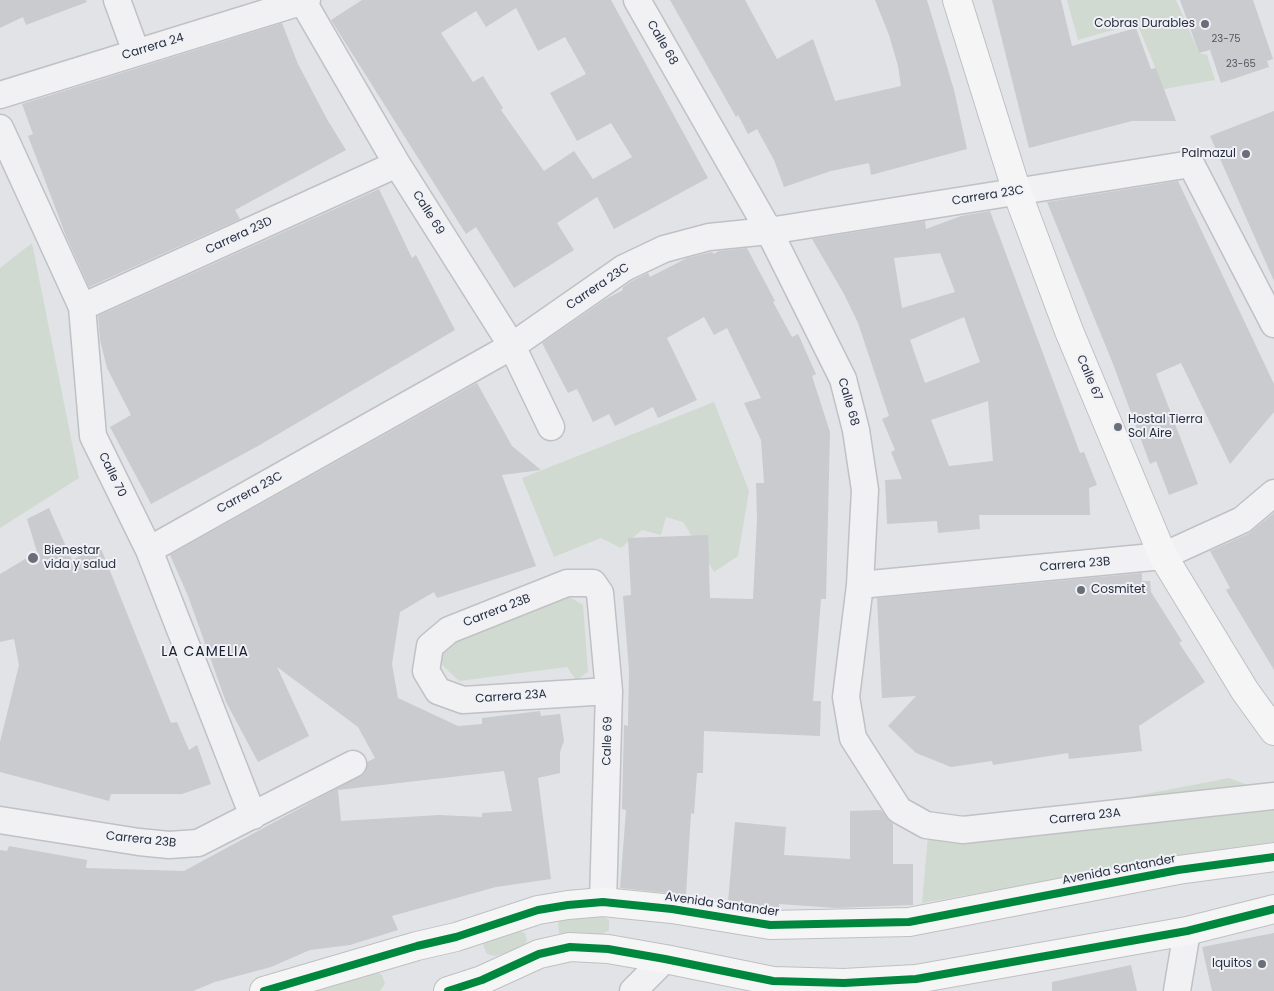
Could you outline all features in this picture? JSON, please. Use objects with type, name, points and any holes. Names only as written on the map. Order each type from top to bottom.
[{"type":"main road","name":"Calle 67","points":[[957,0],[1017,192],[1069,331],[1163,556],[1244,691],[1274,731]]},
{"type":"main road","name":"Avenida Santander","points":[[264,991],[456,937],[538,910],[603,902],[672,909],[770,926],[909,922],[1178,870],[1274,857]]},
{"type":"main road","points":[[448,991],[482,980],[539,954],[570,947],[608,949],[665,958],[773,981],[844,983],[916,979],[1187,931],[1274,909]]},
{"type":"street","points":[[118,0],[136,52]]},
{"type":"street","name":"Calle 68","points":[[637,0],[769,231],[843,379],[856,430],[865,490],[860,585],[846,697],[853,738],[899,810]]},
{"type":"street","name":"Carrera 24","points":[[0,95],[304,1]]},
{"type":"street","name":"Calle 69","points":[[304,1],[397,164],[512,346],[551,427]]},
{"type":"street","name":"Calle 70","points":[[0,128],[82,308],[94,436],[149,550],[254,816]]},
{"type":"street","name":"Carrera 23D","points":[[82,308],[397,164]]},
{"type":"street","name":"Carrera 23C","points":[[149,550],[512,346],[624,268],[664,249],[709,237],[769,231],[1191,164],[1274,324]]},
{"type":"street","name":"Carrera 23B","points":[[860,585],[1163,556],[1242,520],[1274,493]]},
{"type":"street","name":"Carrera 23B","points":[[426,671],[430,646],[449,630],[566,583],[593,583]]},
{"type":"street","name":"Calle 69","points":[[593,583],[600,594],[609,691],[603,902]]},
{"type":"street","name":"Carrera 23A","points":[[426,671],[438,691],[463,700],[609,691]]},
{"type":"street","name":"Carrera 23B","points":[[0,820],[169,845],[198,843],[353,764]]},
{"type":"street","name":"Carrera 23A","points":[[899,810],[926,825],[963,830],[1274,796]]},
{"type":"street","points":[[1177,991],[1187,931]]},
{"type":"street","points":[[633,991],[665,958]]},
{"type":"shaded area","points":[[1067,0],[1176,0],[1199,53],[1207,55],[1215,80],[1164,89],[1137,23],[1078,40]]},
{"type":"shaded area","points":[[32,243],[79,478],[0,528],[0,268]]},
{"type":"shaded area","points":[[714,402],[749,491],[738,556],[714,572],[683,522],[666,517],[661,535],[642,530],[621,548],[601,538],[554,557],[522,478]]},
{"type":"shaded area","points":[[568,596],[583,605],[588,672],[576,680],[567,667],[459,681],[438,661],[444,647]]},
{"type":"shaded area","points":[[1229,778],[1270,793],[1274,800],[1274,842],[922,903],[928,836]]},
{"type":"shaded area","points":[[602,916],[609,920],[609,930],[603,934],[566,937],[559,933],[558,923],[564,918]]},
{"type":"shaded area","points":[[517,930],[525,933],[527,941],[521,949],[495,956],[487,954],[483,945],[488,938]]},
{"type":"shaded area","points":[[375,971],[382,975],[385,984],[380,991],[315,991]]},
{"type":"building","points":[[0,0],[86,0],[87,2],[26,25],[23,17],[0,28]]},
{"type":"building","points":[[362,0],[611,0],[708,178],[614,229],[597,197],[557,223],[574,250],[514,288],[476,227],[466,234],[331,20]],"holes":[[[516,8],[538,51],[565,37],[586,74],[550,93],[577,141],[611,123],[632,157],[593,179],[574,151],[544,171],[501,110],[503,108],[483,76],[473,82],[441,33],[476,11],[486,27]]]},
{"type":"building","points":[[670,0],[745,0],[777,59],[813,39],[835,101],[901,86],[898,66],[889,35],[875,0],[927,0],[954,90],[967,149],[871,175],[869,163],[831,171],[784,187],[774,160],[757,129],[748,134],[738,115],[736,117]]},
{"type":"building","points":[[992,0],[1061,0],[1072,46],[1136,28],[1151,69],[1156,68],[1176,121],[1132,121],[1029,148]]},
{"type":"building","points":[[1180,0],[1253,0],[1273,59],[1267,61],[1269,67],[1221,83],[1210,50],[1199,53]]},
{"type":"building","points":[[282,23],[298,64],[328,121],[346,150],[235,210],[240,219],[89,287],[66,236],[28,136],[33,134],[22,104]]},
{"type":"building","points":[[1274,111],[1274,281],[1210,136]]},
{"type":"building","points":[[1178,181],[1274,384],[1274,412],[1230,464],[1181,363],[1156,374],[1198,484],[1169,495],[1156,461],[1150,464],[1113,364],[1047,202]]},
{"type":"building","points":[[379,189],[412,258],[416,255],[455,330],[258,446],[151,504],[110,427],[131,415],[107,368],[100,340],[98,316]]},
{"type":"building","points":[[990,211],[1080,453],[1084,452],[1097,485],[1089,488],[1090,515],[979,515],[980,529],[938,533],[937,521],[887,524],[885,480],[902,479],[891,452],[895,450],[882,419],[889,416],[858,323],[844,294],[812,239],[925,221],[926,229],[961,216]],"holes":[[[940,253],[955,292],[902,308],[894,258]],[[964,317],[980,362],[925,383],[910,340]],[[988,401],[993,461],[949,466],[931,420]]]},
{"type":"building","points":[[747,248],[792,337],[798,334],[816,374],[812,376],[830,432],[826,599],[821,599],[813,701],[821,701],[820,736],[704,731],[703,773],[697,773],[694,814],[691,813],[686,895],[620,888],[626,810],[622,809],[624,725],[628,726],[629,670],[623,596],[631,595],[628,538],[708,535],[710,598],[753,599],[757,519],[756,483],[764,483],[761,440],[744,403],[761,398],[727,328],[714,335],[704,317],[667,338],[697,400],[658,418],[653,407],[615,426],[609,414],[593,422],[577,389],[568,393],[542,343],[606,299],[623,290],[622,288],[632,281],[648,273],[650,277],[687,258],[712,252],[714,254],[719,251]]},
{"type":"building","points":[[477,383],[512,446],[541,470],[502,475],[536,566],[437,598],[434,592],[400,612],[392,664],[398,698],[458,726],[482,724],[482,718],[540,711],[541,716],[560,714],[564,741],[560,752],[560,773],[538,778],[551,879],[496,887],[392,916],[398,930],[350,945],[310,950],[271,967],[215,982],[193,991],[0,991],[0,850],[7,851],[9,846],[87,860],[86,868],[184,871],[365,773],[367,762],[375,758],[358,727],[277,667],[309,736],[258,762],[226,702],[188,596],[170,555]],"holes":[[[504,771],[512,811],[482,813],[482,817],[439,815],[341,821],[338,790]]]},
{"type":"building","points":[[49,508],[72,560],[100,546],[171,723],[177,722],[189,750],[197,745],[211,784],[182,794],[111,794],[109,801],[0,772],[0,742],[19,665],[14,639],[0,642],[0,574],[37,552],[27,519]]},
{"type":"building","points":[[1274,513],[1274,670],[1226,590],[1230,588],[1210,551],[1248,534]]},
{"type":"building","points":[[1142,573],[1142,581],[1150,581],[1151,592],[1182,641],[1179,643],[1205,682],[1139,726],[1142,751],[1069,759],[1068,753],[993,765],[992,761],[951,767],[916,753],[888,726],[916,696],[882,698],[877,598]]},
{"type":"building","points":[[881,810],[893,824],[893,864],[913,864],[913,905],[836,908],[779,904],[779,909],[771,909],[728,902],[735,822],[786,827],[784,855],[850,859],[850,811]]},
{"type":"building","points":[[1274,933],[1274,991],[1212,991],[1202,947]]},
{"type":"building","points":[[1131,965],[1137,991],[1052,991],[1052,982]]},
{"type":"cycle path","points":[[264,991],[417,946],[456,937],[538,910],[568,905],[603,902],[672,909],[770,925],[909,922],[1178,870],[1274,857]]},
{"type":"cycle path","points":[[448,991],[482,980],[539,954],[570,947],[608,949],[773,981],[844,983],[916,979],[1187,931],[1274,909]]},
{"type":"place","name":"Cobras Durables","points":[[1205,24]]},
{"type":"place","name":"Palmazul","points":[[1246,154]]},
{"type":"place","name":"Hostal Tierra Sol Aire","points":[[1118,427]]},
{"type":"place","name":"Bienestar vida y salud","points":[[33,558]]},
{"type":"place","name":"Cosmitet","points":[[1081,590]]},
{"type":"place","name":"Iquitos","points":[[1262,964]]},
{"type":"district","name":"LA CAMELIA","points":[[205,652]]}]
